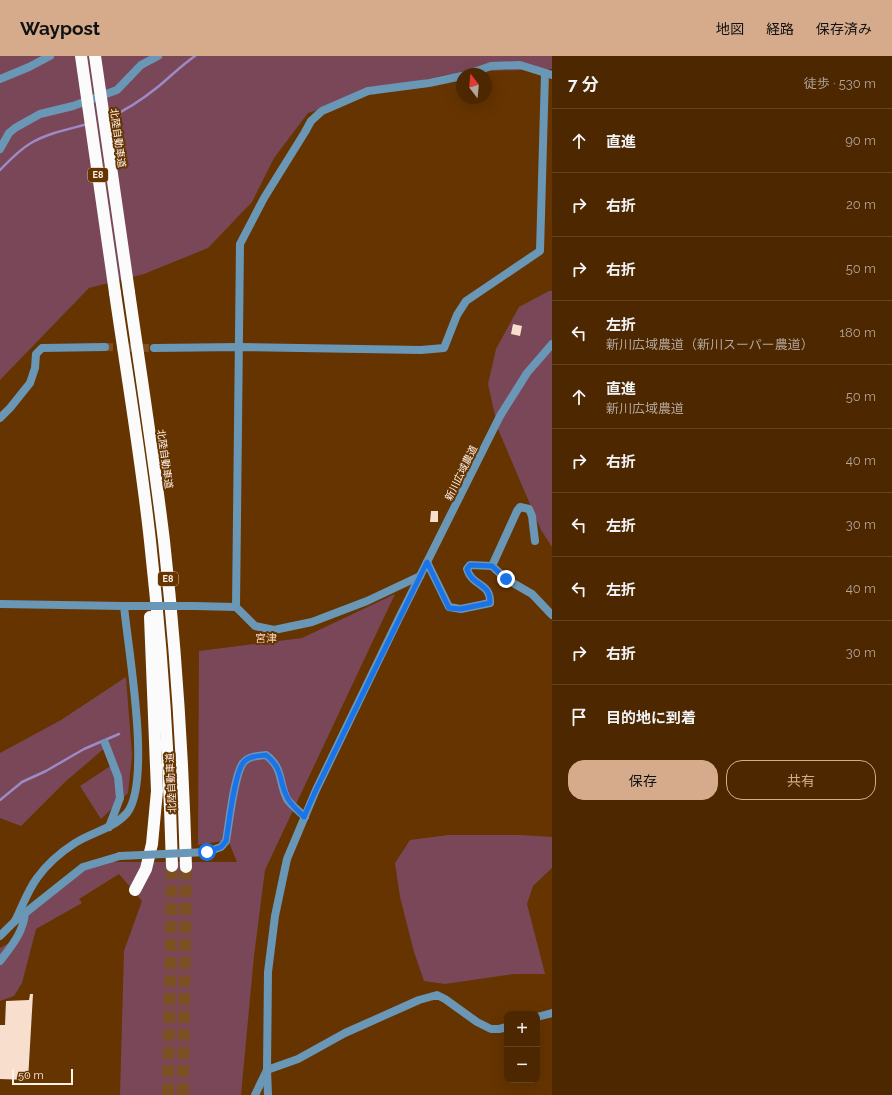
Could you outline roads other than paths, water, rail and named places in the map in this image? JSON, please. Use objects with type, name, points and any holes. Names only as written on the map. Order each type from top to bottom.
[{"type":"highway","name":"北陸自動車道","points":[[82,56],[150,541],[158,614],[167,737],[172,866]]},
{"type":"highway","name":"北陸自動車道","points":[[95,56],[155,475],[171,608],[181,736],[186,867]]},
{"type":"highway","points":[[129,389],[150,621],[156,791],[152,844],[146,869],[136,890]]},
{"type":"street","points":[[0,79],[30,67],[50,56]]},
{"type":"street","points":[[0,149],[9,133],[15,128],[40,114],[73,106],[117,90],[141,65],[158,56]]},
{"type":"street","points":[[154,348],[421,350],[444,348],[458,315],[466,301],[540,252],[548,74],[520,65],[491,66],[485,68]]},
{"type":"street","points":[[236,607],[240,244],[264,198],[311,121],[322,111],[368,90],[429,83],[456,77]]},
{"type":"street","name":"新川広域農道","points":[[268,1095],[268,972],[275,916],[287,858],[316,790],[399,618],[500,416],[527,373],[552,344]]},
{"type":"street","points":[[0,418],[30,383],[36,354],[42,348],[105,347]]},
{"type":"street","points":[[492,566],[517,511],[520,508],[529,509],[532,516],[535,541]]},
{"type":"street","points":[[427,562],[449,608],[461,609],[490,603],[490,596],[487,590],[469,577],[467,569],[470,565],[492,566],[506,579],[532,594],[552,615]]},
{"type":"street","points":[[0,604],[236,607],[255,626],[274,630],[312,622],[367,601],[420,576]]},
{"type":"street","points":[[15,921],[37,878],[55,859],[76,842],[109,828],[127,812],[134,798],[138,774],[137,714],[124,606]]},
{"type":"street","points":[[105,743],[118,777],[120,798],[109,828]]},
{"type":"street","points":[[0,936],[15,921],[83,867],[120,856],[207,852],[221,847],[226,841],[236,781],[243,763],[249,758],[266,755],[274,761],[279,771],[288,799],[304,817]]},
{"type":"street","points":[[0,961],[18,937],[25,920],[25,913]]},
{"type":"street","points":[[256,1095],[267,1070],[298,1059],[346,1033],[419,1000],[437,995],[477,1022],[491,1029],[504,1028]]},
{"type":"street","points":[[540,1016],[552,1013]]},
{"type":"waterway","points":[[108,118],[141,100],[195,56]]},
{"type":"waterway","points":[[0,170],[15,155],[31,143],[44,137],[88,124]]},
{"type":"waterway","points":[[0,800],[22,782],[46,771],[84,749],[119,734]]},
{"type":"tunnel","points":[[105,347],[154,348]]},
{"type":"tunnel","points":[[168,1095],[172,866]]},
{"type":"tunnel","points":[[183,1095],[186,867]]},
{"type":"district","name":"宮津","points":[[266,638]]}]
